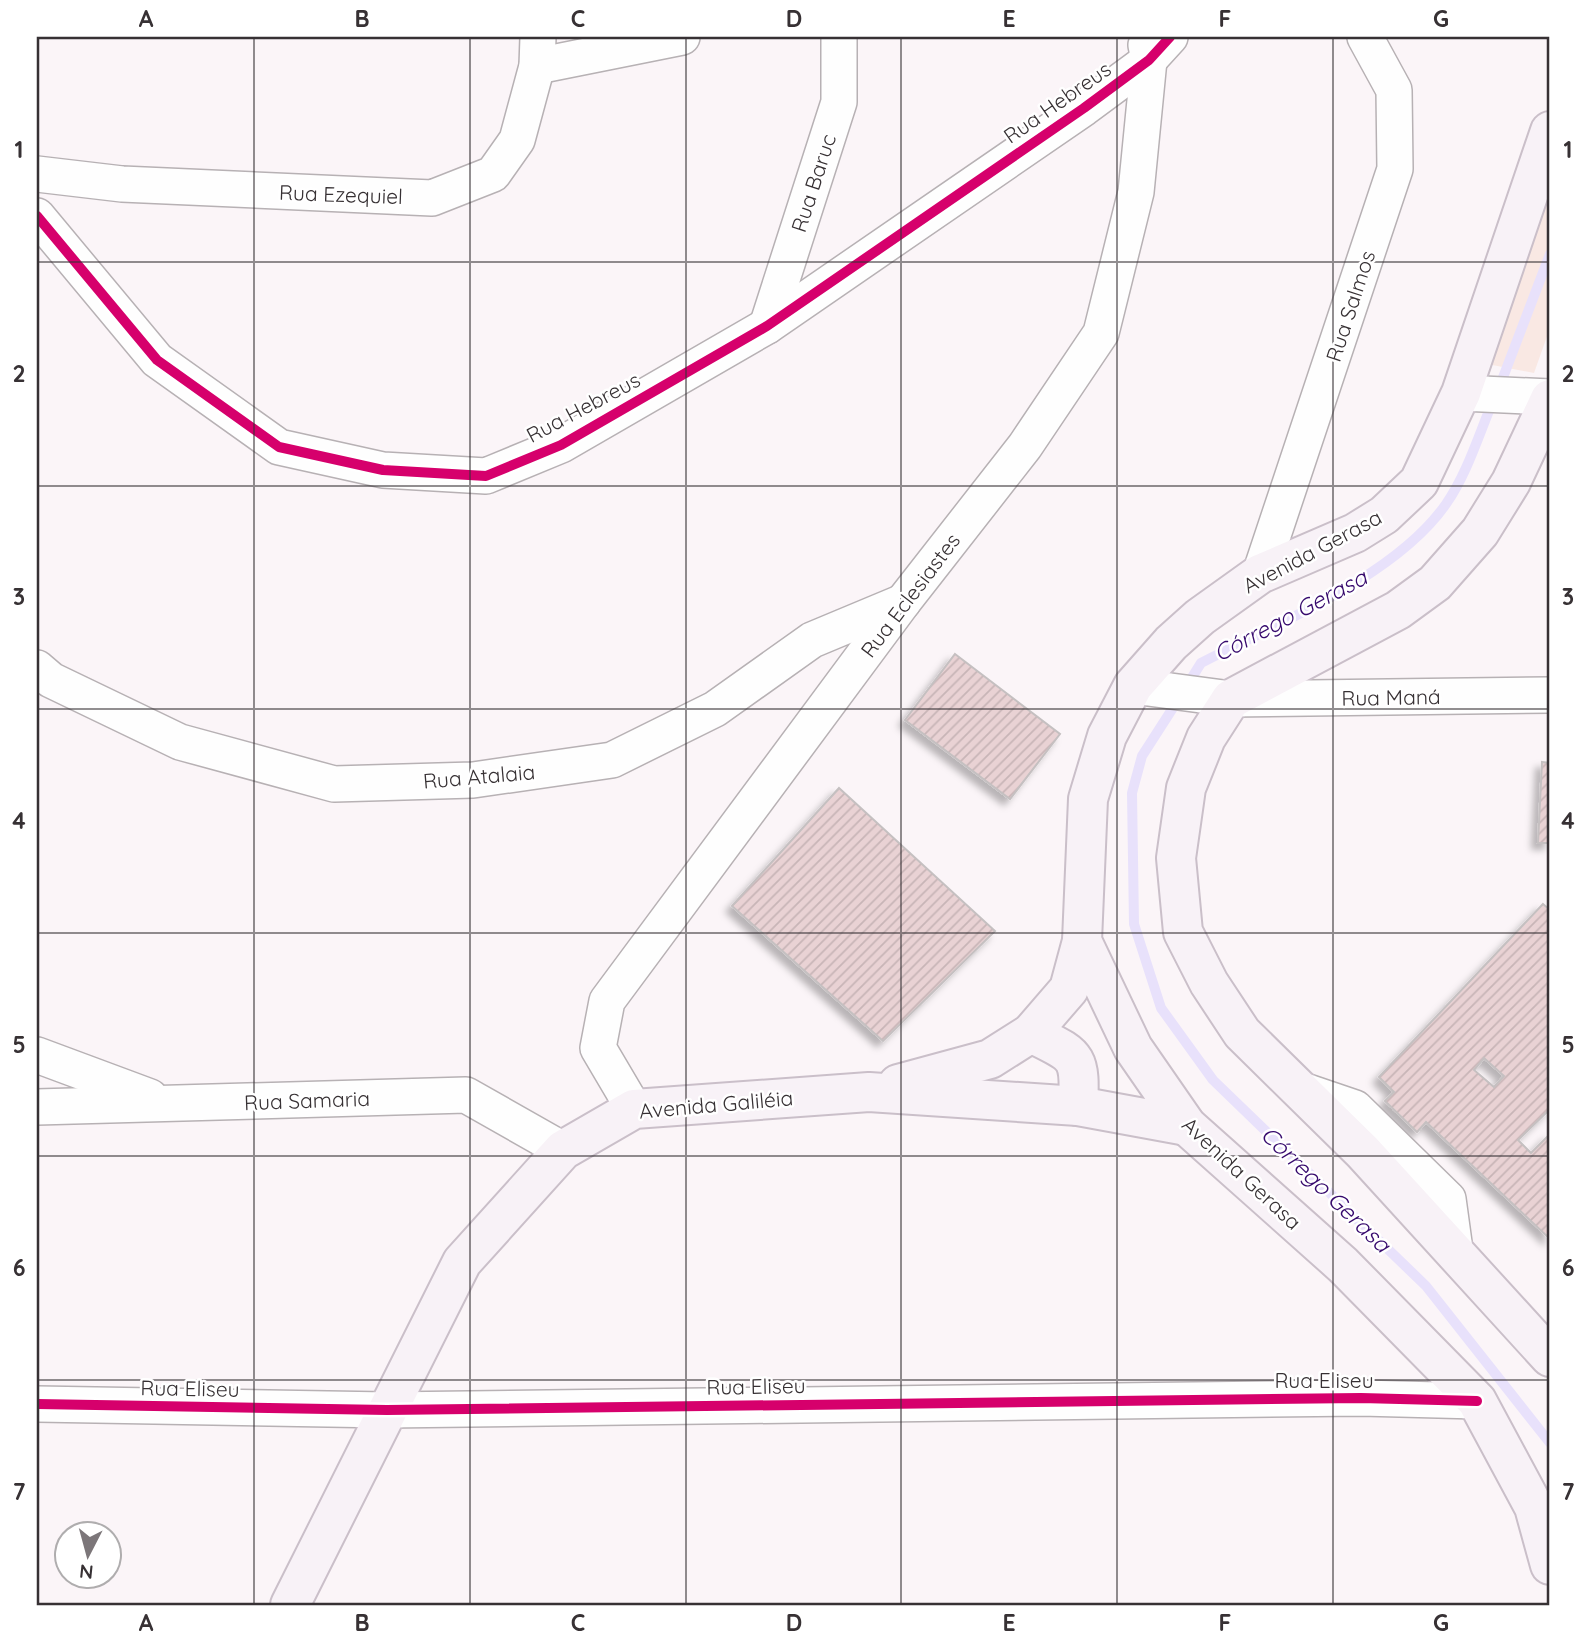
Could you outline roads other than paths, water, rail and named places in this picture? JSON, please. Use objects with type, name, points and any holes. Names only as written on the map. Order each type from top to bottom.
[{"type":"main road","name":"Avenida Gerasa","points":[[1550,131],[1469,394],[1419,482],[1384,515],[1355,533],[1260,574],[1199,617],[1171,643],[1107,736],[1088,799],[1082,941],[1133,1048],[1187,1126],[1343,1265],[1477,1401],[1534,1507],[1550,1565]]},
{"type":"main road","points":[[1540,398],[1511,482],[1480,532],[1435,583],[1398,610],[1231,699],[1206,738],[1186,788],[1176,858],[1183,932],[1209,983],[1242,1033],[1302,1090],[1455,1250],[1550,1357]]},
{"type":"main road","name":"Avenida Galiléia","points":[[869,1092],[990,1059],[1031,1033],[1069,989],[1082,941]]},
{"type":"main road","points":[[1031,1033],[1068,1052],[1080,1071],[1078,1106]]},
{"type":"main road","name":"Avenida Galiléia","points":[[290,1605],[462,1262],[563,1150],[634,1109],[869,1092],[1078,1106],[1187,1126]]},
{"type":"street","points":[[537,51],[682,37]]},
{"type":"street","name":"Rua Baruc","points":[[767,326],[839,103],[839,37]]},
{"type":"street","name":"Rua Salmos","points":[[1260,574],[1395,169],[1394,90],[1365,37]]},
{"type":"street","name":"Rua Hebreus","points":[[37,216],[157,360],[279,447],[383,470],[486,476],[561,445],[767,326],[1155,44]]},
{"type":"street","name":"Rua Eclesiastes","points":[[634,1109],[598,1048],[607,1001],[903,603],[1025,446],[1101,333],[1136,192],[1155,44]]},
{"type":"street","name":"Rua Ezequiel","points":[[37,174],[122,184],[432,198],[493,174],[517,140],[537,51]]},
{"type":"street","points":[[1469,394],[1540,398]]},
{"type":"street","name":"Rua Atalaia","points":[[37,668],[51,680],[180,742],[334,783],[473,780],[612,760],[715,709],[812,640],[903,603]]},
{"type":"street","points":[[1143,687],[1231,699]]},
{"type":"street","name":"Rua Maná","points":[[1231,699],[1550,695]]},
{"type":"street","points":[[37,1055],[170,1104]]},
{"type":"street","name":"Rua Samaria","points":[[37,1107],[466,1095],[563,1150]]},
{"type":"street","name":"Rua Eliseu","points":[[37,1404],[387,1410],[1361,1398],[1477,1401]]},
{"type":"waterway","name":"Córrego Gerasa","points":[[1499,388],[1550,254]]},
{"type":"waterway","name":"Córrego Gerasa","points":[[1186,687],[1201,663],[1334,596],[1397,554],[1424,530],[1446,504],[1460,480],[1493,401]]},
{"type":"waterway","name":"Córrego Gerasa","points":[[1178,700],[1142,756],[1132,793],[1134,924],[1161,1008],[1213,1080],[1426,1286],[1550,1443]]}]
